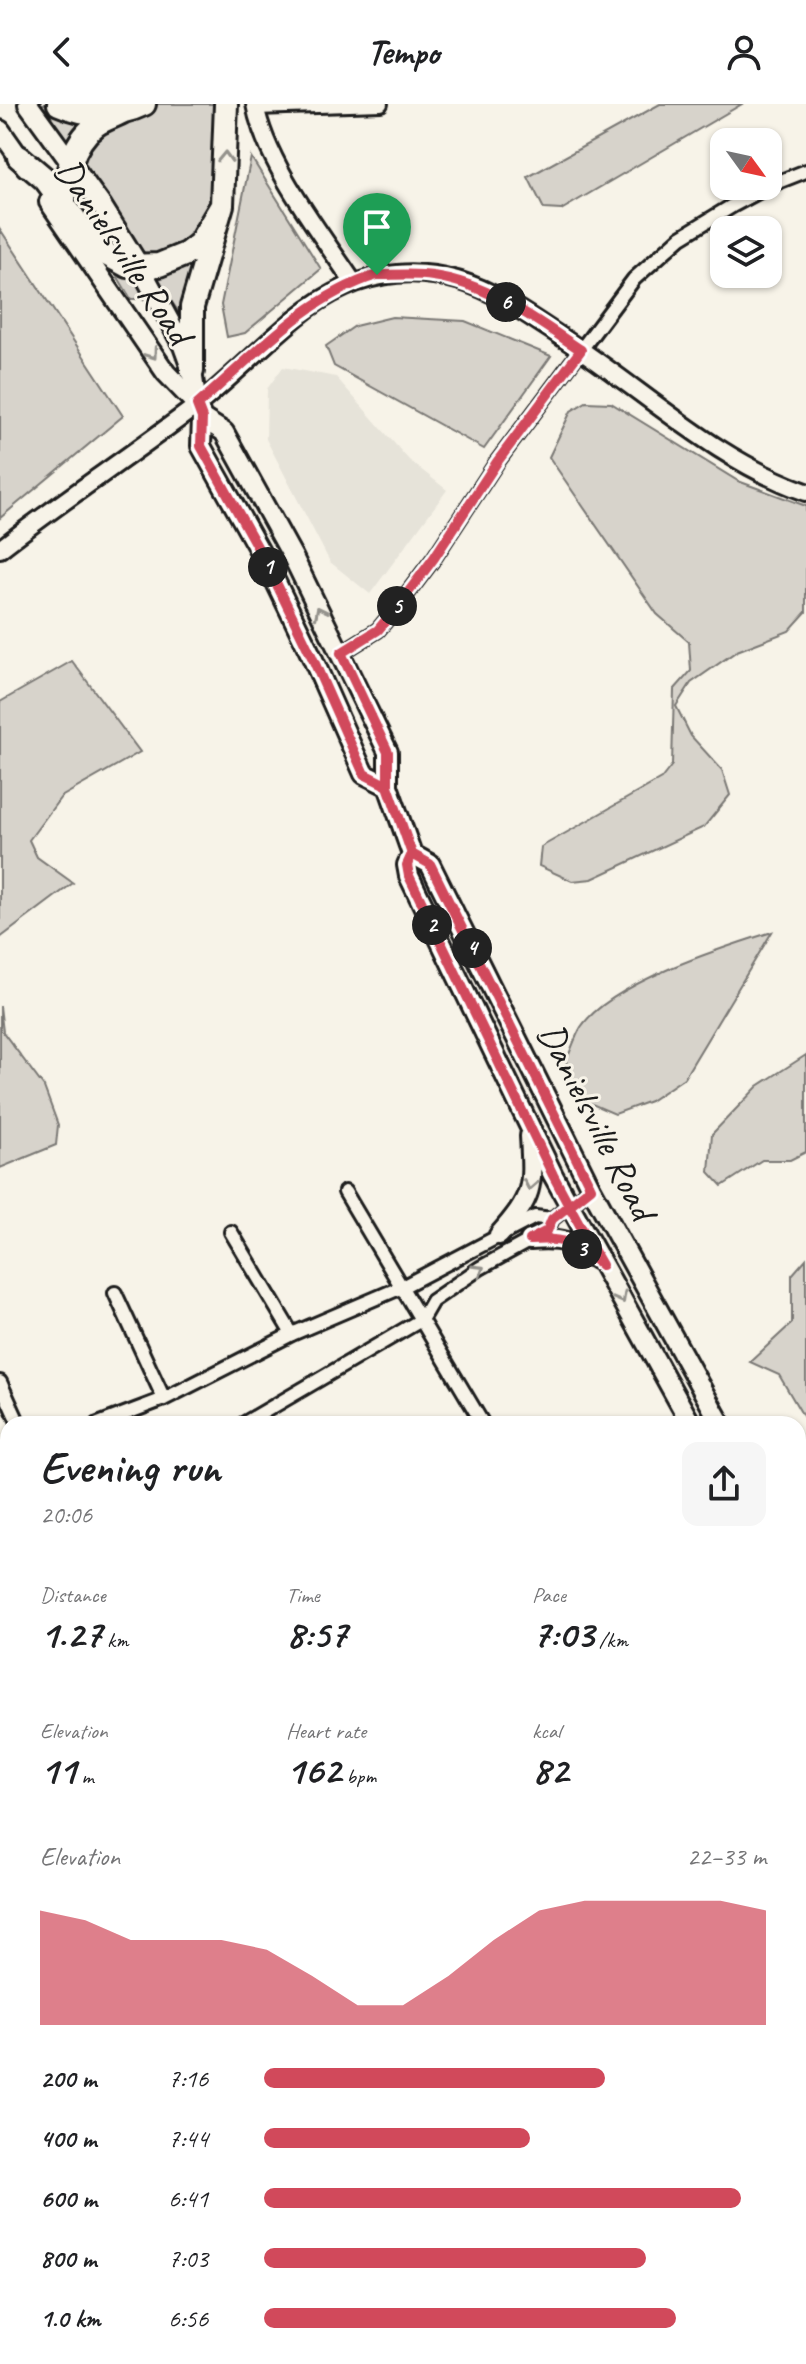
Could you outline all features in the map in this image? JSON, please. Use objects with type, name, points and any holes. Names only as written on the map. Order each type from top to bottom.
[{"type":"highway","points":[[59,104],[93,113],[134,108]]},
{"type":"highway","points":[[192,371],[192,307],[222,205],[226,104]]},
{"type":"highway","points":[[62,213],[70,162],[79,144],[95,126],[134,108]]},
{"type":"highway","points":[[19,157],[45,179],[62,213],[97,249],[116,262],[140,267],[159,265],[186,254],[199,244],[222,205]]},
{"type":"main road","name":"Danielsville Road","points":[[28,104],[102,206],[183,346],[200,411],[201,446],[269,568],[364,774],[388,786]]},
{"type":"main road","name":"Danielsville Road","points":[[0,130],[19,157]]},
{"type":"main road","name":"Danielsville Road","points":[[62,213],[166,373],[224,432],[293,557],[388,752],[388,786],[412,854],[430,864],[591,1188],[717,1416]]},
{"type":"main road","name":"Danielsville Road","points":[[412,854],[407,865],[409,876],[529,1125],[569,1205],[687,1416]]},
{"type":"main road","points":[[499,1235],[523,1207],[530,1191],[529,1125]]},
{"type":"main road","points":[[530,1240],[554,1238],[572,1243],[602,1265]]},
{"type":"street","points":[[353,282],[280,168],[264,137],[255,106],[381,104]]},
{"type":"street","points":[[341,653],[378,630],[401,602],[497,462],[634,279],[681,237],[773,184],[806,171]]},
{"type":"street","points":[[0,549],[200,411],[296,318],[318,301],[353,282],[377,275],[433,275],[467,284],[503,300],[581,350],[713,445],[783,484],[806,492]]},
{"type":"street","points":[[257,1416],[421,1320],[432,1301],[480,1268],[547,1231],[552,1219],[591,1188]]},
{"type":"street","points":[[345,1192],[474,1416]]},
{"type":"street","points":[[119,1416],[164,1399],[292,1334],[402,1287],[535,1217],[552,1219]]},
{"type":"street","points":[[231,1232],[292,1334]]},
{"type":"street","points":[[115,1293],[164,1399]]},
{"type":"street","points":[[0,1382],[15,1416]]},
{"type":"shaded area","points":[[38,104],[50,104],[92,119],[69,148]]},
{"type":"shaded area","points":[[154,104],[219,104],[214,201],[189,245],[144,261],[79,160],[88,141]]},
{"type":"shaded area","points":[[660,104],[742,104],[561,210],[544,209],[528,177]]},
{"type":"shaded area","points":[[251,157],[321,269],[245,333],[227,337],[221,305]]},
{"type":"shaded area","points":[[74,184],[78,185],[120,251],[112,251],[75,208]]},
{"type":"shaded area","points":[[0,229],[123,416],[0,518]]},
{"type":"shaded area","points":[[198,250],[184,319],[153,276]]},
{"type":"shaded area","points":[[113,269],[132,271],[146,299],[131,299]]},
{"type":"shaded area","points":[[392,317],[465,321],[551,356],[484,449],[334,366],[326,346],[355,326]]},
{"type":"shaded area","points":[[283,367],[336,377],[409,460],[447,490],[370,594],[330,562],[266,439],[267,389]]},
{"type":"shaded area","points":[[586,402],[611,403],[738,481],[806,506],[806,612],[789,631],[737,651],[691,683],[676,706],[691,736],[722,770],[730,795],[704,827],[592,879],[572,881],[539,866],[541,847],[661,779],[672,765],[674,690],[691,671],[689,642],[657,614],[549,457],[571,411]]},
{"type":"shaded area","points":[[72,661],[140,752],[61,797],[29,840],[37,857],[73,883],[0,938],[0,702]]},
{"type":"shaded area","points":[[772,932],[684,1078],[650,1101],[615,1114],[580,1099],[566,1061],[581,1027],[596,1011],[616,996],[669,969]]},
{"type":"shaded area","points":[[0,1006],[3,1032],[44,1087],[58,1125],[56,1145],[0,1168]]},
{"type":"shaded area","points":[[806,1055],[806,1152],[790,1160],[762,1160],[722,1186],[709,1172],[712,1134],[758,1086]]},
{"type":"shaded area","points":[[806,1259],[806,1416],[803,1416],[779,1375],[750,1362],[792,1323],[792,1275]]},
{"type":"route","points":[[377,275],[353,282],[318,301],[197,405],[202,418],[201,446],[269,568],[364,774],[388,786],[412,854],[407,865],[409,876],[553,1175],[569,1205],[590,1244],[602,1265],[572,1243],[554,1238],[530,1240],[547,1231],[552,1219],[569,1205],[591,1188],[430,864],[412,854],[407,837],[388,786],[388,752],[341,653],[378,630],[401,602],[497,462],[581,350],[503,300],[467,284],[433,275],[377,275]]}]
